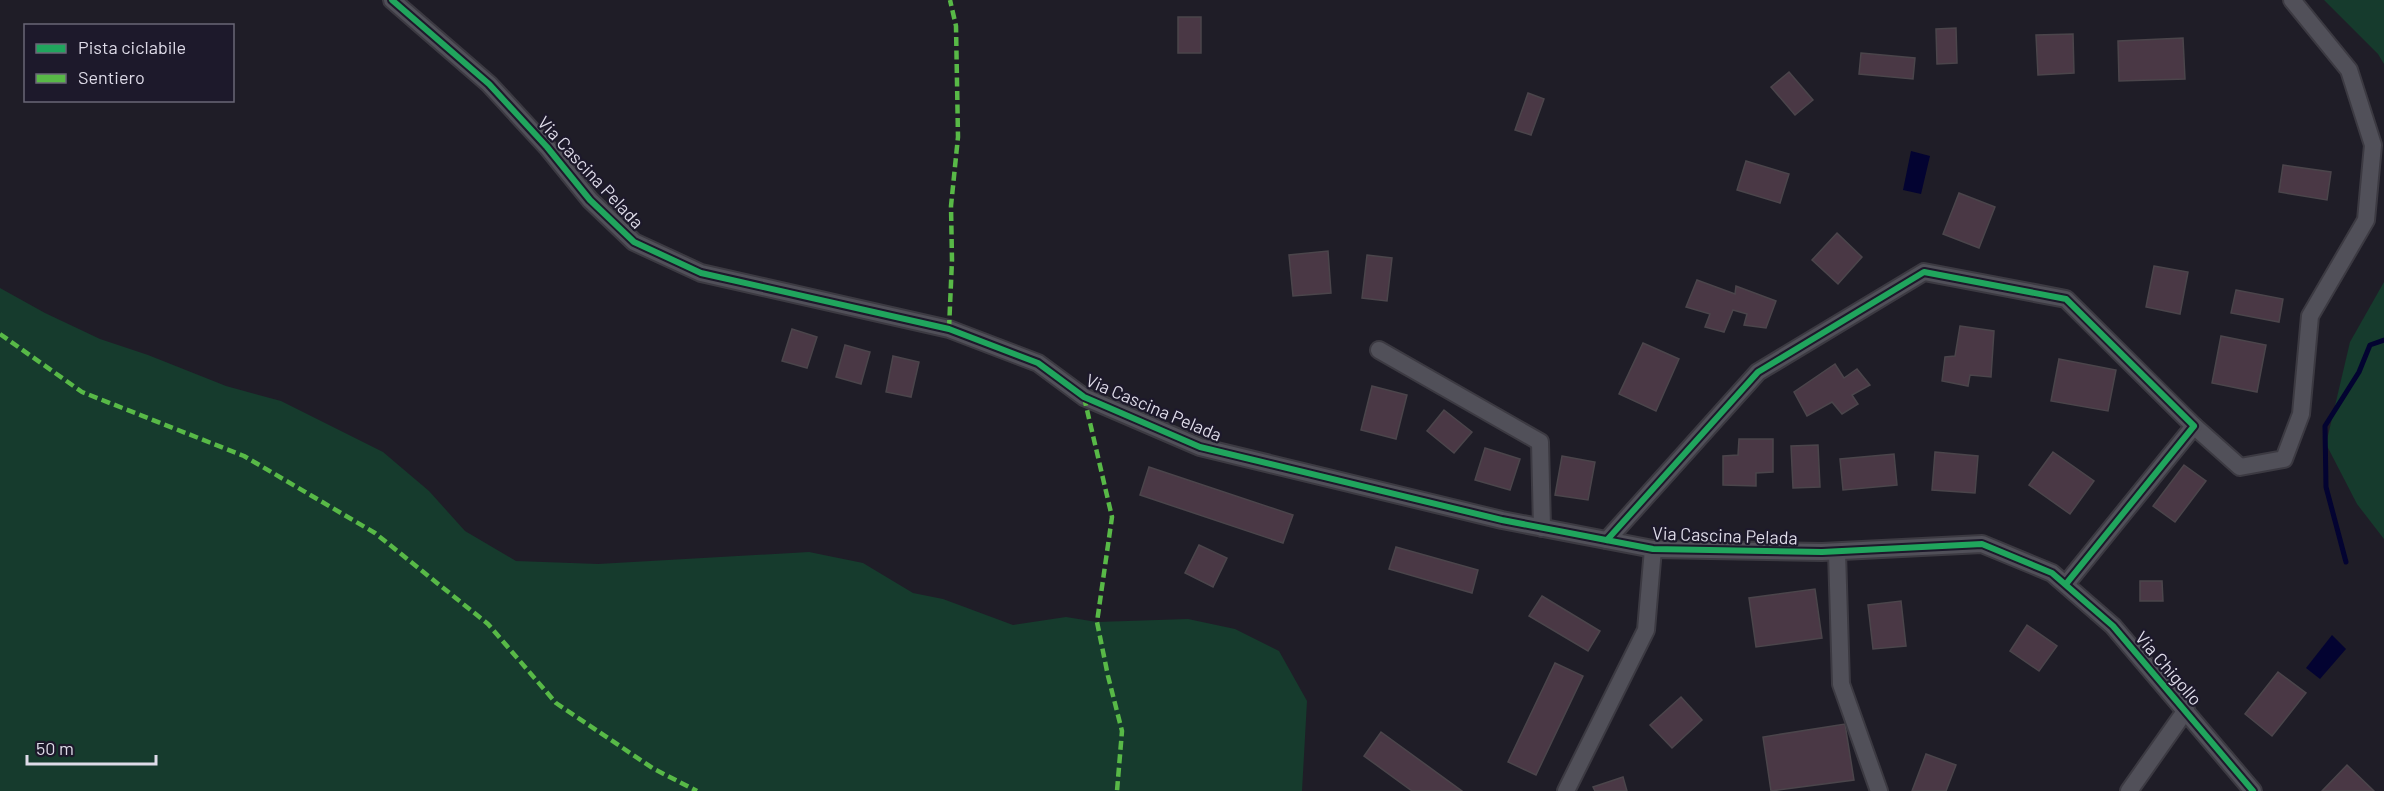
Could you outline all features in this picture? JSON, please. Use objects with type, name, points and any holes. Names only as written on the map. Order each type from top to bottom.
[{"type":"street","name":"Via Cascina Pelada","points":[[392,0],[489,84],[547,147],[590,200],[634,242],[701,273],[949,329],[1038,363],[1084,397],[1200,447],[1542,528],[1653,549],[1836,552],[1982,544],[2052,573]]},
{"type":"street","points":[[1607,540],[1758,372],[1924,272],[2066,299],[2194,426],[2240,467],[2284,459],[2301,414],[2310,316],[2366,220],[2373,145],[2349,70],[2292,0]]},
{"type":"street","points":[[1379,350],[1540,442],[1542,528]]},
{"type":"street","points":[[2066,584],[2194,426]]},
{"type":"street","points":[[1566,791],[1646,630],[1653,549]]},
{"type":"street","points":[[1836,552],[1841,684],[1879,791]]},
{"type":"street","name":"Via Chigollo","points":[[2052,573],[2113,626],[2253,791]]},
{"type":"street","points":[[2129,791],[2186,710]]},
{"type":"green space","points":[[2324,0],[2384,0],[2384,64],[2378,54]]},
{"type":"green space","points":[[2384,282],[2384,539],[2357,504],[2326,444],[2350,342]]},
{"type":"green space","points":[[0,288],[45,313],[100,339],[226,386],[281,401],[383,452],[429,491],[465,531],[516,561],[598,564],[809,552],[863,563],[913,593],[943,599],[1013,625],[1066,617],[1097,622],[1188,619],[1235,629],[1279,651],[1307,701],[1302,791],[0,791]]},
{"type":"shaded area","points":[[1911,151],[1930,156],[1921,194],[1903,190]]},
{"type":"shaded area","points":[[2332,635],[2346,649],[2320,679],[2306,668]]},
{"type":"building","points":[[1178,17],[1201,17],[1201,53],[1178,53]]},
{"type":"building","points":[[1956,28],[1957,63],[1937,64],[1936,29]]},
{"type":"building","points":[[2073,34],[2074,73],[2038,75],[2036,35]]},
{"type":"building","points":[[2183,38],[2185,79],[2119,81],[2118,41]]},
{"type":"building","points":[[1861,53],[1915,58],[1913,79],[1859,74]]},
{"type":"building","points":[[1789,72],[1813,100],[1795,115],[1771,87]]},
{"type":"building","points":[[1528,93],[1544,99],[1531,135],[1515,130]]},
{"type":"building","points":[[1746,161],[1789,174],[1780,203],[1737,190]]},
{"type":"building","points":[[2283,165],[2331,172],[2327,200],[2279,192]]},
{"type":"building","points":[[1959,193],[1995,207],[1979,248],[1943,234]]},
{"type":"building","points":[[1837,233],[1862,257],[1838,284],[1812,260]]},
{"type":"building","points":[[1328,251],[1331,293],[1293,296],[1289,255]]},
{"type":"building","points":[[1367,255],[1392,258],[1387,301],[1362,298]]},
{"type":"building","points":[[2154,266],[2188,272],[2180,314],[2146,307]]},
{"type":"building","points":[[1697,280],[1735,294],[1736,286],[1776,301],[1766,328],[1744,325],[1747,314],[1733,310],[1724,332],[1705,327],[1710,314],[1686,307]]},
{"type":"building","points":[[2236,290],[2283,299],[2279,322],[2231,313]]},
{"type":"building","points":[[1960,326],[1994,331],[1991,377],[1970,375],[1968,386],[1942,381],[1945,357],[1955,356]]},
{"type":"building","points":[[792,329],[817,337],[807,368],[782,361]]},
{"type":"building","points":[[2221,336],[2266,345],[2257,392],[2212,383]]},
{"type":"building","points":[[1643,343],[1679,359],[1656,411],[1619,394]]},
{"type":"building","points":[[845,345],[870,352],[861,384],[836,377]]},
{"type":"building","points":[[893,356],[919,362],[911,397],[886,392]]},
{"type":"building","points":[[2059,359],[2116,370],[2108,411],[2051,401]]},
{"type":"building","points":[[1835,364],[1844,378],[1857,369],[1870,385],[1852,395],[1858,404],[1842,414],[1832,402],[1807,416],[1794,392]]},
{"type":"building","points":[[1372,386],[1407,395],[1396,439],[1361,430]]},
{"type":"building","points":[[1444,410],[1472,432],[1454,453],[1427,431]]},
{"type":"building","points":[[1739,439],[1773,439],[1773,472],[1756,473],[1756,486],[1723,485],[1723,456],[1738,455]]},
{"type":"building","points":[[1818,445],[1820,487],[1793,488],[1791,446]]},
{"type":"building","points":[[1485,448],[1520,459],[1510,490],[1475,480]]},
{"type":"building","points":[[1935,452],[1978,456],[1975,493],[1932,490]]},
{"type":"building","points":[[2053,452],[2094,481],[2070,514],[2029,485]]},
{"type":"building","points":[[1894,454],[1897,485],[1843,490],[1840,459]]},
{"type":"building","points":[[1562,456],[1595,462],[1588,500],[1555,495]]},
{"type":"building","points":[[2184,465],[2206,481],[2175,522],[2153,506]]},
{"type":"building","points":[[1149,467],[1293,515],[1283,543],[1140,495]]},
{"type":"building","points":[[1199,545],[1227,558],[1213,587],[1185,573]]},
{"type":"building","points":[[1396,547],[1478,570],[1472,593],[1389,569]]},
{"type":"building","points":[[2140,581],[2162,581],[2163,601],[2140,601]]},
{"type":"building","points":[[1815,589],[1822,638],[1756,647],[1749,598]]},
{"type":"building","points":[[1542,596],[1600,631],[1588,651],[1529,616]]},
{"type":"building","points":[[1901,601],[1906,646],[1873,649],[1868,605]]},
{"type":"building","points":[[2027,625],[2057,646],[2039,671],[2010,651]]},
{"type":"building","points":[[1555,663],[1583,676],[1536,775],[1508,762]]},
{"type":"building","points":[[2278,672],[2306,693],[2272,736],[2245,714]]},
{"type":"building","points":[[1681,697],[1702,720],[1672,748],[1650,725]]},
{"type":"building","points":[[1845,724],[1854,780],[1771,791],[1763,737]]},
{"type":"building","points":[[1381,732],[1462,791],[1412,791],[1364,756]]},
{"type":"building","points":[[1926,754],[1956,765],[1946,791],[1912,791]]},
{"type":"building","points":[[2347,765],[2374,791],[2322,791]]},
{"type":"building","points":[[1623,777],[1627,791],[1595,791],[1593,787]]},
{"type":"waterway","points":[[2346,562],[2326,487],[2325,426],[2359,372],[2370,345],[2384,340]]},
{"type":"marked path","points":[[949,329],[952,260],[951,206],[958,137],[956,26],[950,0]]},
{"type":"marked path","points":[[0,334],[82,392],[244,456],[375,533],[488,624],[556,703],[654,769],[697,791]]},
{"type":"marked path","points":[[1084,397],[1112,517],[1097,622],[1122,731],[1117,791]]},
{"type":"cycle path","points":[[392,0],[489,84],[547,147],[590,200],[634,242],[701,273],[949,329],[1038,363],[1084,397],[1200,447],[1502,520],[1653,549],[1822,552],[1982,544],[2052,573],[2113,626],[2253,791]]},
{"type":"cycle path","points":[[1607,540],[1758,372],[1924,272],[2066,299],[2194,426],[2066,584]]}]
